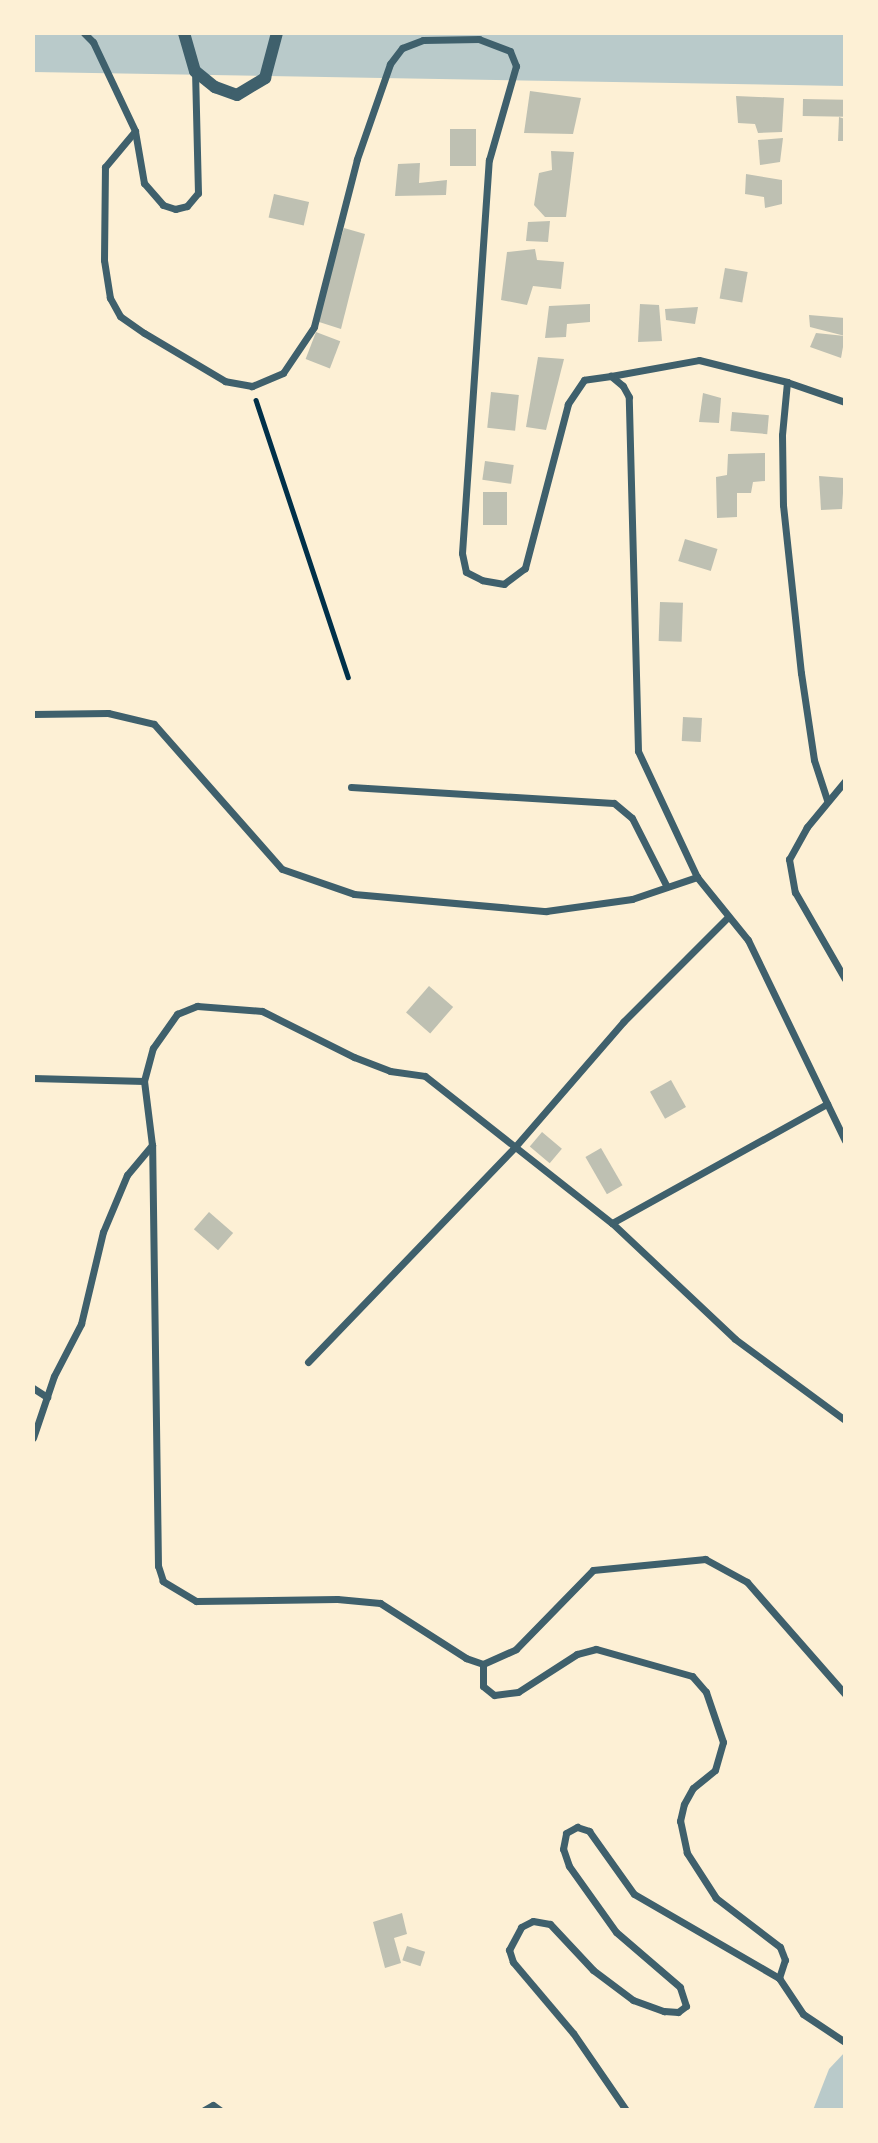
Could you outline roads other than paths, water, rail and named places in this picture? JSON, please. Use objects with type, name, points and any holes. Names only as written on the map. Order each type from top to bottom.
[{"type":"street","points":[[84,33],[93,42],[135,131],[144,183],[152,195],[175,209],[187,206],[198,193],[201,164],[195,71],[184,33]]},
{"type":"street","points":[[195,71],[215,87],[237,94],[252,90],[265,78],[277,33]]},
{"type":"street","points":[[135,131],[105,167],[104,260],[110,298],[120,316],[144,333],[225,381],[252,386],[283,373],[313,327],[357,159],[390,64],[402,48],[423,40],[454,39],[496,43],[510,51],[516,66],[489,160],[462,553],[466,572],[505,584],[525,568],[568,404],[584,380],[699,360],[787,382],[845,402]]},
{"type":"street","points":[[611,376],[629,397],[638,751],[697,877],[727,918],[748,940],[845,1142]]},
{"type":"street","points":[[787,382],[782,435],[783,505],[814,760],[827,800]]},
{"type":"street","points":[[33,714],[108,713],[154,724],[282,869],[354,894],[546,911],[632,899],[697,877]]},
{"type":"street","points":[[845,782],[827,800],[789,859],[795,892],[845,979]]},
{"type":"street","points":[[351,787],[614,803],[632,818],[667,887]]},
{"type":"street","points":[[308,1362],[514,1148],[623,1022],[727,918]]},
{"type":"street","points":[[845,1420],[735,1339],[612,1223],[425,1076],[390,1071],[354,1057],[262,1011],[197,1006],[177,1014],[153,1048],[144,1081],[152,1145],[158,1566],[163,1581],[196,1601],[337,1599],[380,1604],[466,1658],[483,1664],[516,1649],[593,1570],[705,1559],[747,1582],[845,1694]]},
{"type":"street","points":[[33,1078],[144,1081]]},
{"type":"street","points":[[612,1223],[827,1104]]},
{"type":"street","points":[[33,1438],[47,1397],[81,1324],[103,1232],[127,1175],[152,1145]]},
{"type":"street","points":[[33,1388],[47,1397]]},
{"type":"street","points":[[483,1664],[484,1686],[494,1695],[518,1692],[576,1654],[596,1649],[692,1675],[706,1692],[723,1742],[715,1770],[693,1788],[684,1804],[680,1821],[687,1853],[716,1898],[780,1947],[785,1960],[779,1978]]},
{"type":"street","points":[[626,2110],[573,2033],[513,1962],[509,1950],[513,1938],[533,1920],[550,1924],[593,1970],[633,2000],[678,2012],[686,2006],[686,1996],[616,1932],[569,1866],[563,1849],[566,1833],[577,1827],[589,1831],[634,1894],[779,1978],[803,2014],[845,2042]]},
{"type":"street","points":[[204,2110],[213,2105],[220,2110]]}]
